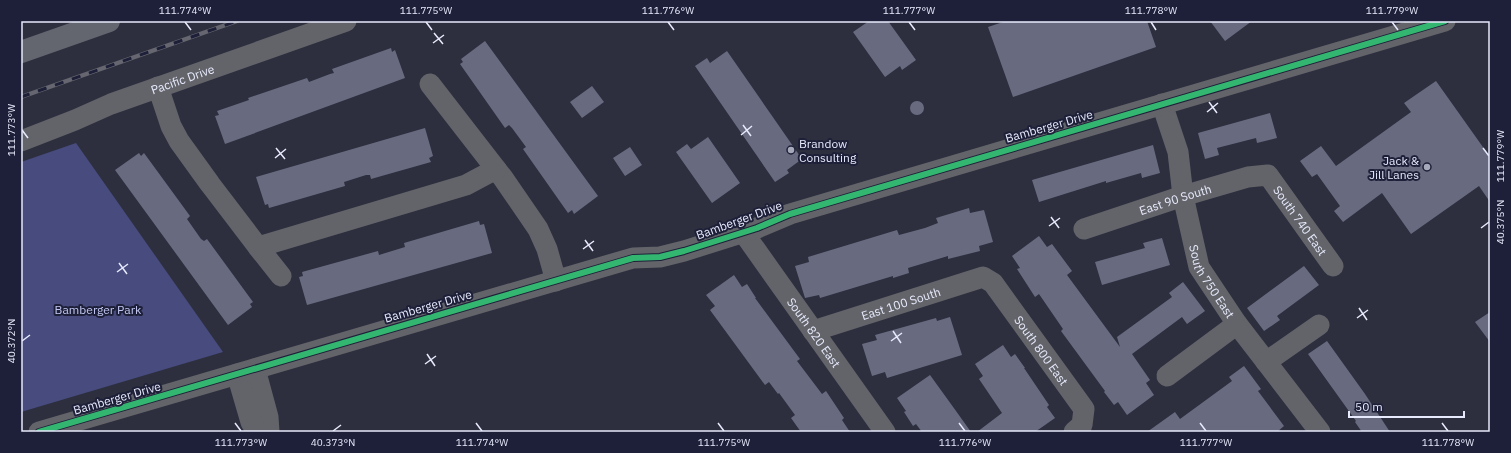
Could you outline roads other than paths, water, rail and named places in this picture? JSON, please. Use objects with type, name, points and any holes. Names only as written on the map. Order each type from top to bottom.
[{"type":"main road","points":[[21,52],[109,21]]},
{"type":"street","name":"Pacific Drive","points":[[21,141],[111,104],[346,21]]},
{"type":"street","name":"Bamberger Drive","points":[[38,432],[633,258],[660,257],[684,251],[743,232],[790,214],[1445,21]]},
{"type":"street","points":[[430,84],[496,169],[538,229],[556,281]]},
{"type":"street","points":[[158,87],[171,126],[179,141],[281,276]]},
{"type":"street","name":"South 750 East","points":[[1162,104],[1178,152],[1182,196],[1199,266],[1237,324],[1320,432]]},
{"type":"street","points":[[258,247],[466,185],[496,169]]},
{"type":"street","name":"East 90 South","points":[[1084,229],[1182,196],[1248,177],[1268,175]]},
{"type":"street","name":"South 740 East","points":[[1268,175],[1333,266]]},
{"type":"street","name":"South 820 East","points":[[743,232],[886,432]]},
{"type":"street","name":"East 100 South","points":[[813,331],[983,277],[988,280]]},
{"type":"street","name":"South 800 East","points":[[988,280],[993,283],[1084,409],[1078,429]]},
{"type":"street","points":[[1167,376],[1237,324]]},
{"type":"street","points":[[1266,362],[1319,324]]},
{"type":"street","points":[[246,371],[251,422],[257,432]]},
{"type":"street","points":[[246,371],[268,418],[269,432]]},
{"type":"railway","points":[[21,97],[237,21]]},
{"type":"place","name":"Brandow Consulting","points":[[791,150]]},
{"type":"place","name":"Jack & Jill Lanes","points":[[1427,167]]},
{"type":"park label","name":"Bamberger Park","points":[[98,309]]}]
